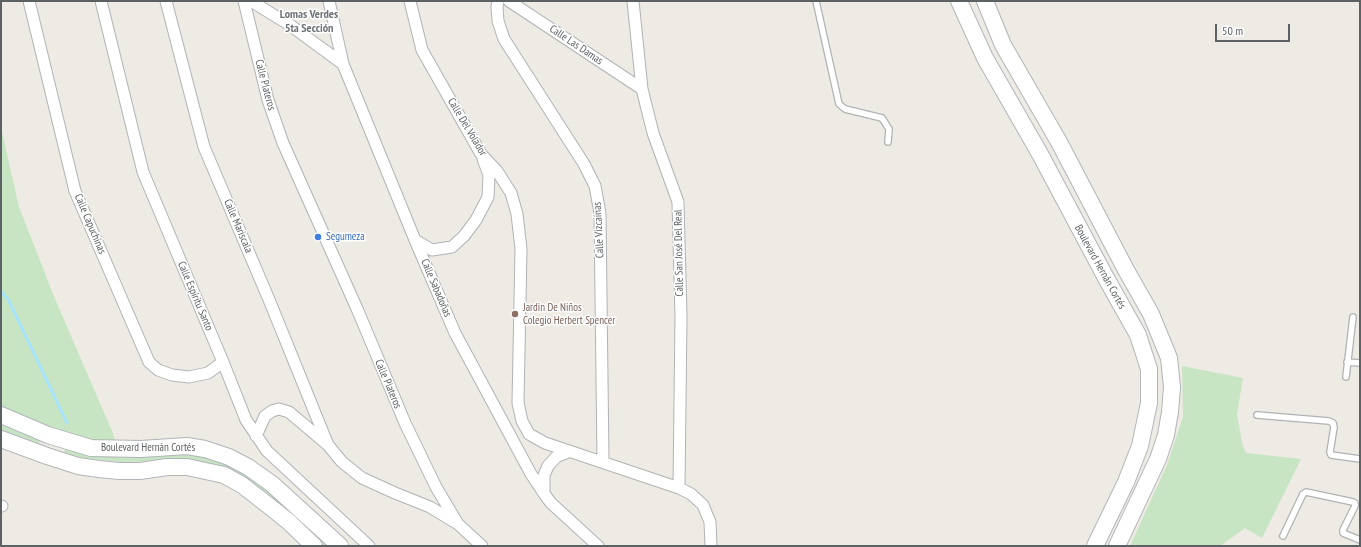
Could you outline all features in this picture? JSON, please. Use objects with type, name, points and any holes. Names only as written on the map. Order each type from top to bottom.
[{"type":"main road","name":"Boulevard Hernán Cortés","points":[[959,1],[985,58],[1040,154],[1138,335],[1149,369],[1149,403],[1140,446],[1126,482],[1095,546]]},
{"type":"main road","name":"Boulevard Hernán Cortés","points":[[985,1],[1004,45],[1059,142],[1151,314],[1169,358],[1172,387],[1166,435],[1158,459],[1117,546]]},
{"type":"main road","points":[[1027,132],[1046,120]]},
{"type":"main road","points":[[1040,154],[1059,142]]},
{"type":"main road","name":"Boulevard Hernán Cortés","points":[[1,415],[48,435],[91,448],[141,450],[188,446],[205,449],[229,457],[248,467],[272,484],[340,546]]},
{"type":"main road","points":[[41,454],[48,435]]},
{"type":"main road","name":"Boulevard Hernán Cortés","points":[[1,439],[78,466],[119,471],[140,471],[167,467],[187,467],[224,475],[242,485],[269,506],[289,522],[314,546]]},
{"type":"main road","points":[[59,460],[66,441]]},
{"type":"street","name":"Calle Capuchinas","points":[[29,1],[75,191],[149,362],[158,370],[172,375],[189,378],[208,373],[223,362]]},
{"type":"street","name":"Calle Espíritu Santo","points":[[101,1],[143,172],[246,420],[267,451],[369,546]]},
{"type":"street","name":"Calle Mariscala","points":[[166,1],[204,147],[328,444]]},
{"type":"street","name":"Calle Plateros","points":[[244,1],[268,100],[283,143],[358,311],[405,423],[436,487],[458,524]]},
{"type":"street","points":[[252,1],[290,25],[343,64]]},
{"type":"street","name":"Calle Sabadoñas","points":[[329,1],[343,64],[415,240],[456,333],[531,474],[551,503],[598,546]]},
{"type":"street","name":"Calle Del Volador","points":[[410,1],[422,50],[482,154],[497,171],[511,193],[517,214],[521,249],[518,403],[522,421],[529,434],[545,443],[568,452],[603,461]]},
{"type":"street","name":"Calle Vizcaínas","points":[[498,1],[498,20],[504,39],[584,164],[594,186],[600,212],[603,461]]},
{"type":"street","name":"Calle Las Damas","points":[[509,1],[642,89]]},
{"type":"street","name":"Calle San José Del Real","points":[[633,1],[642,89],[653,133],[678,202],[681,316],[679,488]]},
{"type":"street","points":[[415,240],[432,250],[452,247],[464,236],[476,220],[488,197],[489,175],[482,154]]},
{"type":"street","points":[[256,436],[265,416],[272,411],[279,409],[289,412],[328,444],[342,462],[362,478],[430,507],[458,524],[482,546]]},
{"type":"street","points":[[545,495],[544,475],[548,466],[556,457],[568,452]]},
{"type":"street","points":[[603,461],[679,488],[691,494],[703,505],[710,522],[711,546]]},
{"type":"lane","points":[[816,1],[839,104],[845,109],[882,118],[889,129],[888,142]]},
{"type":"lane","points":[[1346,377],[1353,317]]},
{"type":"lane","points":[[1347,362],[1360,363]]},
{"type":"lane","points":[[1256,414],[1329,421],[1333,423],[1334,427],[1330,452],[1331,455],[1360,459]]},
{"type":"lane","points":[[1283,536],[1303,494],[1306,492],[1355,503],[1343,533],[1360,540]]},
{"type":"green space","points":[[1,128],[19,207],[55,299],[112,431],[118,449],[1,415]]},
{"type":"green space","points":[[1182,366],[1243,378],[1237,414],[1242,443],[1246,453],[1301,459],[1262,538],[1245,528],[1220,546],[1130,546],[1167,465],[1183,417]]},
{"type":"green space","points":[[1,419],[41,436],[38,446],[1,430]]},
{"type":"green space","points":[[67,445],[165,449],[227,459],[337,546],[320,546],[272,501],[163,461],[121,462],[83,458],[64,453]]},
{"type":"waterway","points":[[1,292],[8,299],[67,423]]},
{"type":"place","name":"Segumeza","points":[[318,237]]},
{"type":"place","name":"Jardin De Niños Colegio Herbert Spencer","points":[[515,314]]},
{"type":"district","name":"Lomas Verdes 5ta Sección","points":[[309,22]]}]
